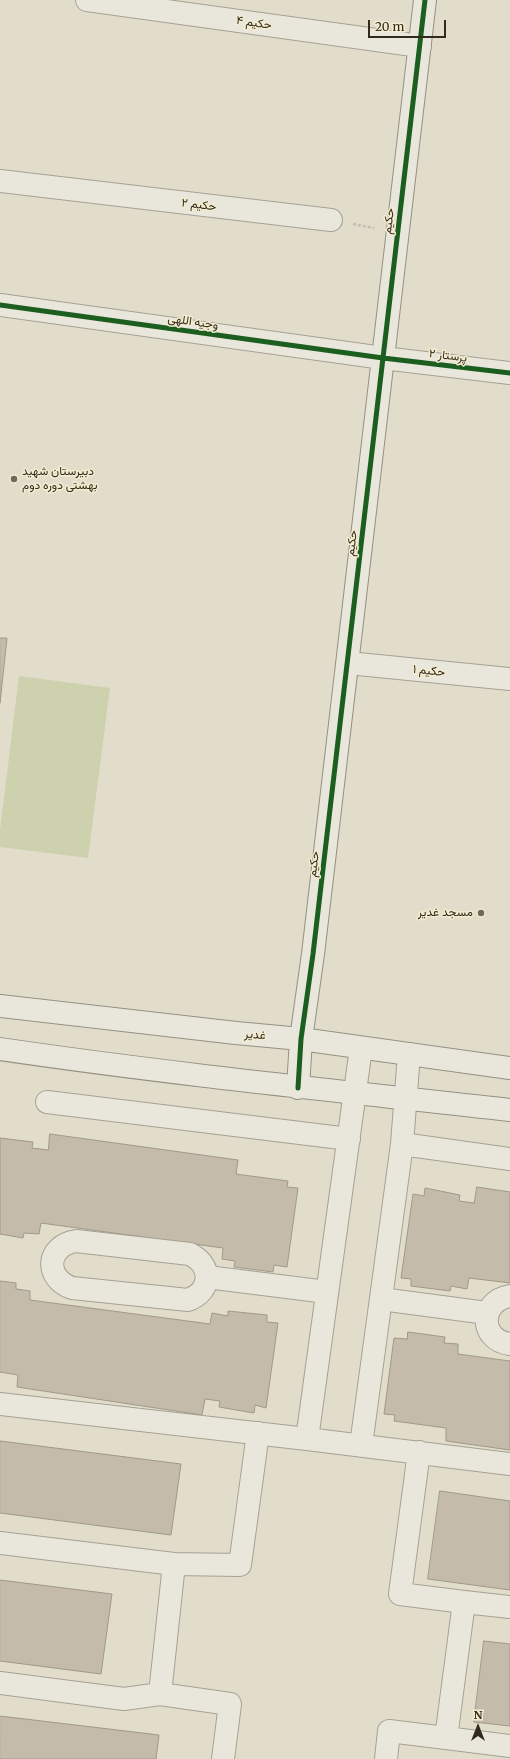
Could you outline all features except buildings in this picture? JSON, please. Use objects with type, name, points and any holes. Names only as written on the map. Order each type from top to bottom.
[{"type":"street","name":"حکیم ۴","points":[[87,0],[420,46]]},
{"type":"street","name":"حکیم","points":[[298,1088],[302,1039],[314,954],[425,0]]},
{"type":"street","name":"حکیم ۲","points":[[0,181],[331,220]]},
{"type":"street","name":"وجیه اللهی","points":[[0,305],[383,358]]},
{"type":"street","name":"پرستار ۲","points":[[383,358],[510,373]]},
{"type":"street","name":"حکیم ۱","points":[[348,663],[510,679]]},
{"type":"street","name":"غدیر","points":[[0,1006],[236,1033],[302,1039],[510,1068]]},
{"type":"street","points":[[0,1048],[102,1064],[298,1088],[355,1092],[510,1110]]},
{"type":"street","points":[[307,1439],[361,1048]]},
{"type":"street","points":[[361,1445],[402,1144],[409,1054]]},
{"type":"street","points":[[47,1102],[349,1139]]},
{"type":"street","points":[[402,1144],[510,1159]]},
{"type":"street","points":[[76,1241],[190,1254],[202,1263],[207,1277],[206,1284],[202,1291],[196,1297],[188,1300],[72,1288],[58,1281],[52,1266],[56,1251],[62,1246],[76,1241]]},
{"type":"street","points":[[207,1277],[327,1292]]},
{"type":"street","points":[[510,1296],[496,1301],[487,1313],[486,1321],[488,1329],[492,1335],[499,1341],[510,1344]]},
{"type":"street","points":[[381,1299],[487,1313]]},
{"type":"street","points":[[0,1404],[361,1445],[510,1464]]},
{"type":"street","points":[[0,1543],[174,1564],[240,1565],[258,1433]]},
{"type":"street","points":[[419,1452],[400,1594],[510,1607]]},
{"type":"street","points":[[160,1694],[174,1564]]},
{"type":"street","points":[[446,1738],[464,1602]]},
{"type":"street","points":[[0,1683],[124,1699],[160,1694],[230,1704],[223,1759]]},
{"type":"street","points":[[386,1759],[389,1730],[510,1746]]},
{"type":"path","points":[[331,220],[398,232]]},
{"type":"green space","points":[[19,676],[110,688],[88,858],[0,847],[0,830]]},
{"type":"cycle path","points":[[298,1088],[301,1039],[313,954],[425,0]]},
{"type":"cycle path","points":[[0,305],[383,358],[510,373]]},
{"type":"place","name":"دبیرستان شهید بهشتی دوره دوم","points":[[14,479]]},
{"type":"place","name":"مسجد غدیر","points":[[481,913]]}]
